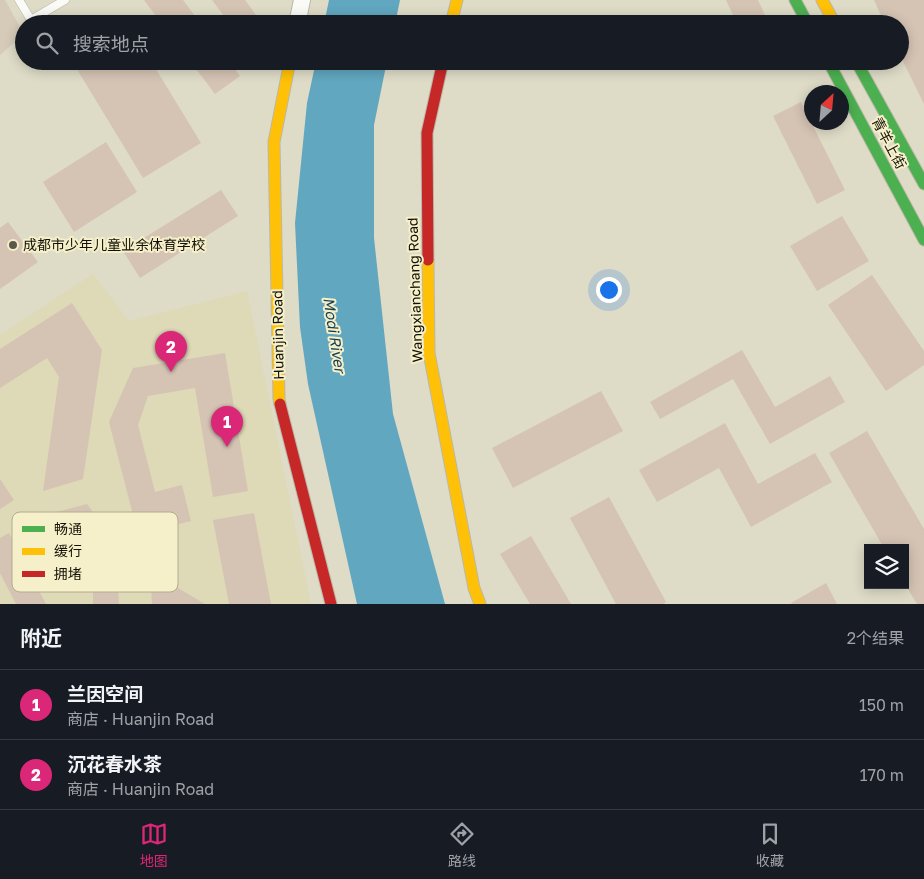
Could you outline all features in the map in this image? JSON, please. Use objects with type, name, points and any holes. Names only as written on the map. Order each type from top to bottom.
[{"type":"street","points":[[299,15],[302,0]]},
{"type":"street","points":[[453,15],[457,0]]},
{"type":"street","points":[[795,0],[803,15]]},
{"type":"street","points":[[822,0],[830,15]]},
{"type":"street","name":"Huanjin Road","points":[[288,70],[274,142],[279,399],[331,604]]},
{"type":"street","name":"Wangxianchang Road","points":[[441,70],[427,133],[429,353],[474,588],[480,604]]},
{"type":"street","name":"青羊上街","points":[[833,70],[924,240]]},
{"type":"street","name":"青羊上街","points":[[861,70],[924,184]]},
{"type":"lane","points":[[20,0],[28,15]]},
{"type":"lane","points":[[40,15],[65,0]]},
{"type":"shaded area","points":[[0,0],[5,0],[15,18],[15,42],[0,55]]},
{"type":"shaded area","points":[[93,274],[129,321],[247,291],[311,604],[0,604],[0,335]]},
{"type":"water","points":[[329,0],[400,0],[397,15],[326,15]]},
{"type":"water","name":"Modi River","points":[[314,70],[385,70],[374,125],[374,238],[393,414],[445,604],[357,604],[308,384],[300,327],[295,223],[307,103]]},
{"type":"building","points":[[144,0],[183,0],[194,15],[155,15]]},
{"type":"building","points":[[212,0],[245,0],[256,15],[223,15]]},
{"type":"building","points":[[726,0],[758,0],[765,15],[733,15]]},
{"type":"building","points":[[874,0],[924,0],[924,104],[907,70],[909,70],[909,15],[881,15]]},
{"type":"building","points":[[77,70],[156,70],[201,143],[143,178]]},
{"type":"building","points":[[197,70],[236,70],[240,76],[215,94]]},
{"type":"building","points":[[801,102],[804,108],[804,130],[815,130],[845,190],[817,204],[773,116]]},
{"type":"building","points":[[106,142],[137,192],[74,232],[43,182]]},
{"type":"building","points":[[221,190],[238,216],[140,278],[123,251]]},
{"type":"building","points":[[842,216],[869,261],[817,291],[790,246]]},
{"type":"building","name":"成都市少年儿童业余体育学校","points":[[8,222],[38,262],[0,289],[0,228]]},
{"type":"building","points":[[872,275],[924,351],[924,365],[886,391],[828,305]]},
{"type":"building","points":[[72,303],[102,350],[83,479],[43,491],[59,377],[47,358],[0,388],[0,349]]},
{"type":"building","points":[[742,350],[775,407],[830,376],[845,402],[770,444],[733,379],[660,419],[650,402]]},
{"type":"building","points":[[225,353],[248,491],[213,497],[195,388],[148,396],[138,425],[155,492],[182,485],[191,521],[178,524],[178,512],[132,512],[109,422],[133,368]]},
{"type":"building","points":[[601,391],[623,431],[513,488],[492,448]]},
{"type":"building","points":[[725,423],[758,484],[815,453],[832,482],[751,527],[719,468],[657,502],[639,470]]},
{"type":"building","points":[[867,431],[924,529],[924,604],[917,604],[908,589],[909,544],[882,544],[829,453]]},
{"type":"building","points":[[0,479],[14,500],[0,509]]},
{"type":"building","points":[[609,497],[666,602],[663,604],[616,604],[570,518]]},
{"type":"building","points":[[87,504],[93,512],[57,512]]},
{"type":"building","points":[[254,513],[271,604],[229,604],[213,520]]},
{"type":"building","points":[[9,533],[12,539],[12,592],[40,592],[46,604],[16,604],[0,573],[0,538]]},
{"type":"building","points":[[531,536],[571,604],[530,604],[500,554]]},
{"type":"building","points":[[826,583],[837,604],[791,603]]},
{"type":"building","points":[[178,588],[205,604],[152,604],[151,592],[178,592]]},
{"type":"building","points":[[93,592],[118,592],[119,604],[93,604]]},
{"type":"traffic: fast","points":[[795,0],[803,15]]},
{"type":"traffic: fast","points":[[833,70],[924,240]]},
{"type":"traffic: fast","points":[[861,70],[924,184]]},
{"type":"traffic: slow","points":[[453,15],[457,0]]},
{"type":"traffic: slow","points":[[822,0],[830,15]]},
{"type":"traffic: slow","points":[[280,404],[274,142],[288,70]]},
{"type":"traffic: slow","points":[[428,260],[429,353],[474,588],[480,604]]},
{"type":"traffic: jam","points":[[428,260],[427,133],[441,70]]},
{"type":"traffic: jam","points":[[280,404],[331,604]]},
{"type":"place","name":"成都市少年儿童业余体育学校","points":[[13,245]]},
{"type":"place","name":"沉花春水茶","points":[[171,372]]},
{"type":"place","name":"兰因空间","points":[[227,447]]}]
